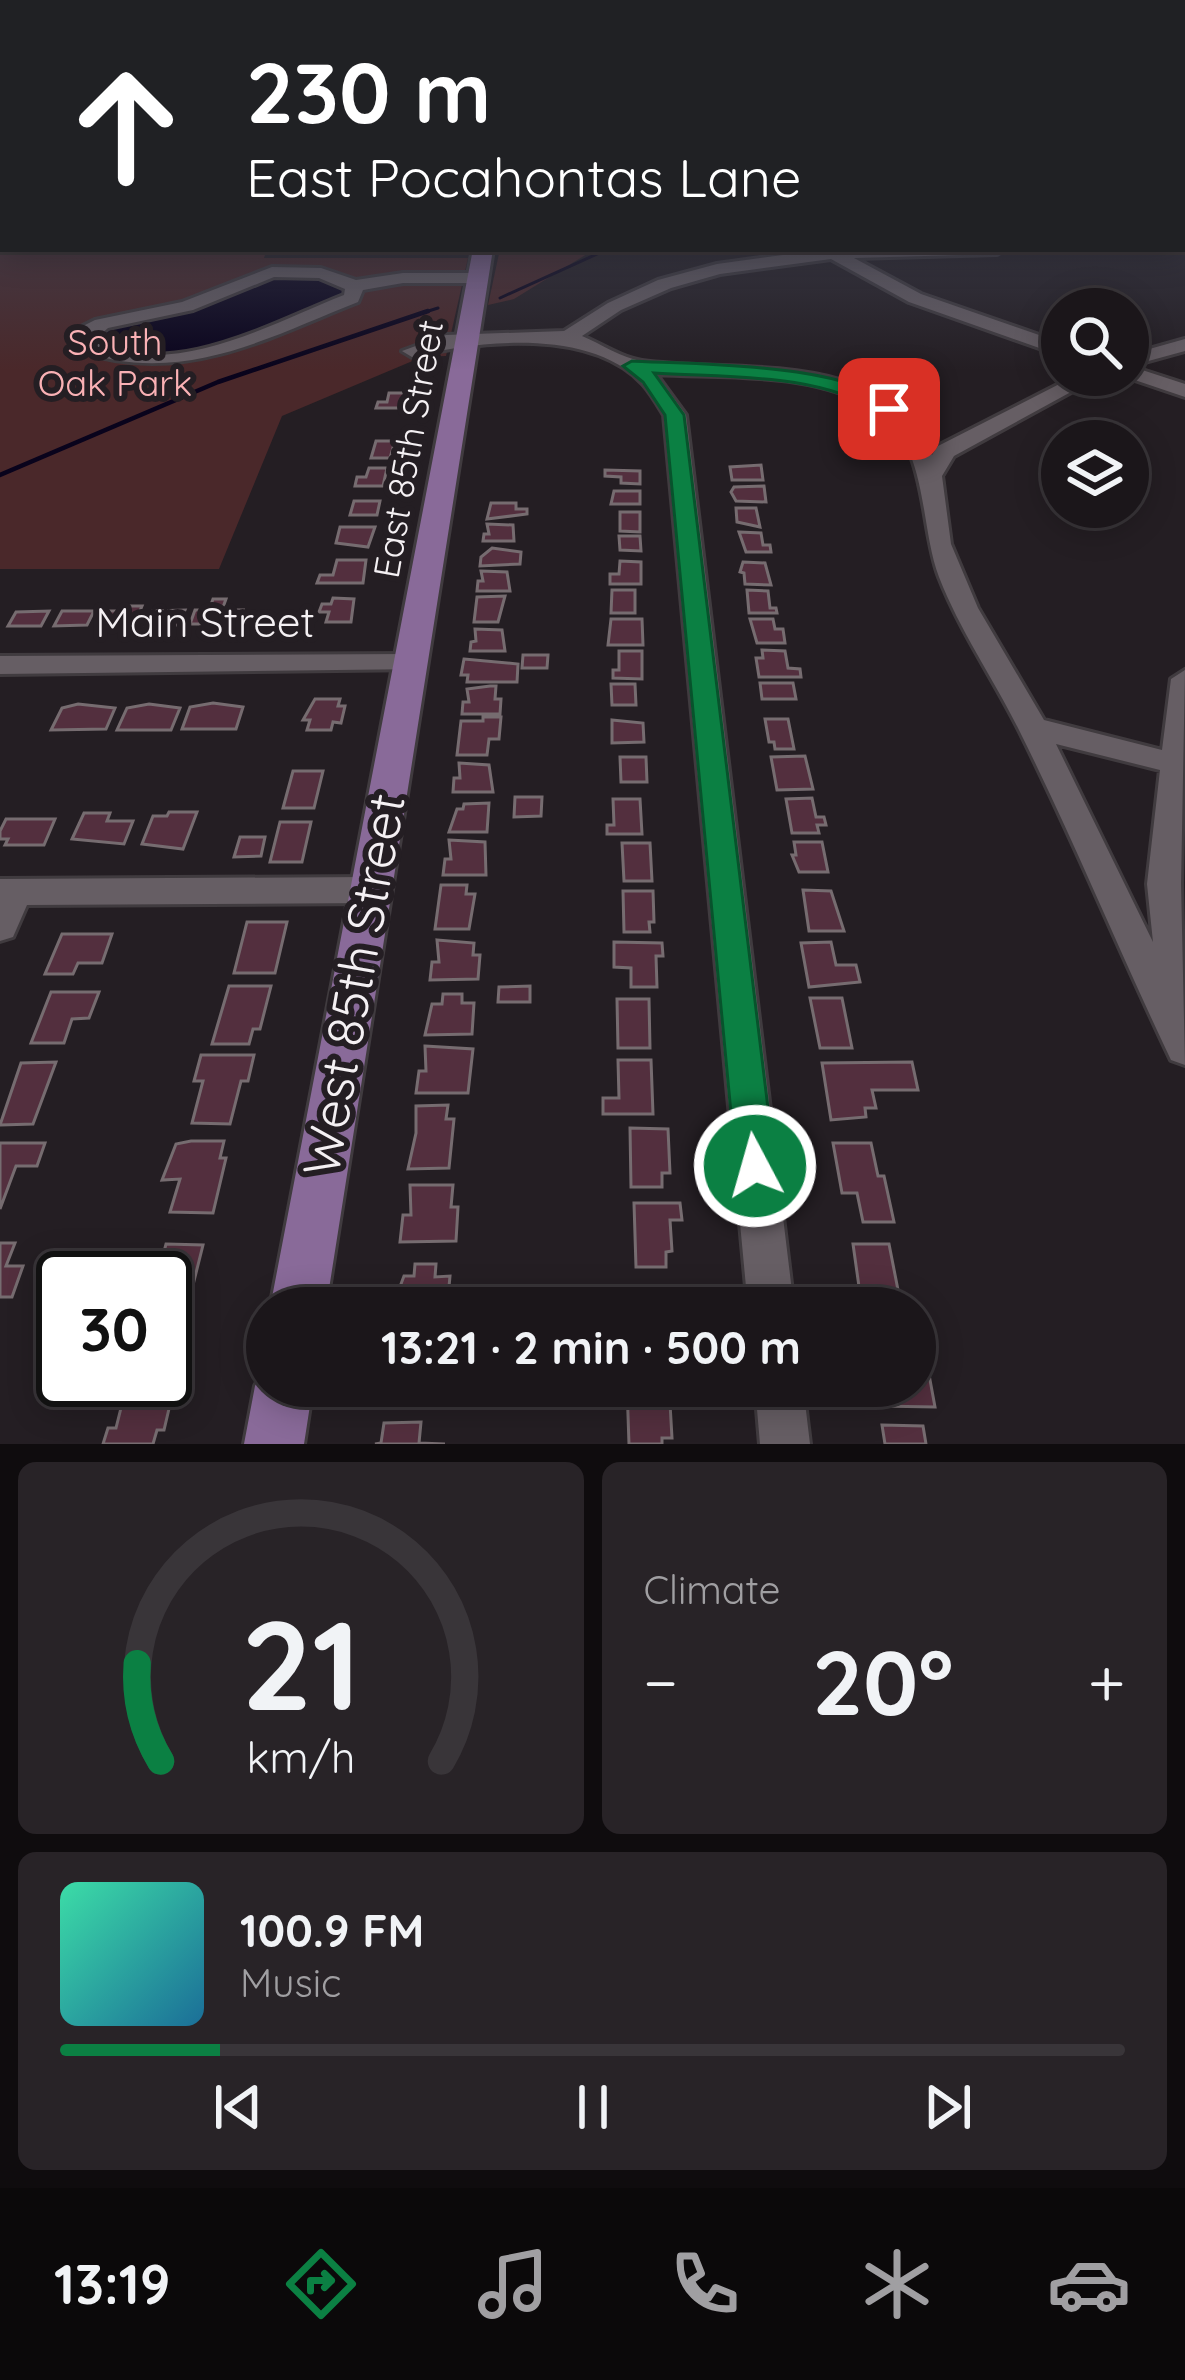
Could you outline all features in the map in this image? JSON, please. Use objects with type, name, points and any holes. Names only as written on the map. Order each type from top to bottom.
[{"type":"main road","name":"East 85th Street","points":[[411,663],[482,252]]},
{"type":"main road","name":"West 85th Street","points":[[302,1287],[411,663]]},
{"type":"main road","points":[[274,1444],[280,1407]]},
{"type":"street","points":[[568,337],[593,317],[659,285],[731,266],[929,252]]},
{"type":"street","points":[[838,256],[915,298],[1041,343]]},
{"type":"street","points":[[355,286],[352,298],[191,359],[154,361],[94,350],[83,342],[90,330],[102,324],[187,306],[272,272],[321,273],[355,286],[403,278],[478,278]]},
{"type":"street","points":[[412,351],[468,340],[568,337],[650,379],[675,415],[769,1287]]},
{"type":"street","points":[[1149,355],[1185,345]]},
{"type":"street","points":[[632,366],[806,378],[867,396],[889,409],[911,434],[930,476],[938,544],[965,608],[1033,728],[1135,948],[1184,1041]]},
{"type":"street","points":[[1149,379],[1185,392]]},
{"type":"street","points":[[930,476],[946,451],[1051,396]]},
{"type":"street","name":"Main Street","points":[[0,664],[411,663]]},
{"type":"street","points":[[1184,1041],[1163,884],[1185,679]]},
{"type":"street","points":[[1033,728],[1179,764]]},
{"type":"street","points":[[0,927],[8,892],[371,890]]},
{"type":"street","points":[[781,1407],[785,1444]]},
{"type":"green space","name":"South Oak Park","points":[[0,252],[468,258],[446,356],[422,357],[282,416],[219,569],[0,569]]},
{"type":"green space","points":[[499,252],[590,252],[514,299],[488,305]]},
{"type":"shaded area","points":[[316,276],[339,285],[344,295],[290,315],[280,324],[177,359],[91,345],[96,330],[160,314],[262,277]]},
{"type":"building","points":[[389,393],[407,393],[403,408],[376,408],[378,402],[387,402]]},
{"type":"building","points":[[376,441],[395,441],[390,458],[371,458]]},
{"type":"building","points":[[761,465],[763,480],[732,480],[730,467]]},
{"type":"building","points":[[369,468],[387,468],[383,486],[355,486],[357,477],[366,477]]},
{"type":"building","points":[[605,470],[640,471],[640,484],[621,483],[621,477],[605,476]]},
{"type":"building","points":[[764,486],[766,502],[736,501],[731,492],[734,487]]},
{"type":"building","points":[[614,491],[640,491],[640,504],[611,504]]},
{"type":"building","points":[[354,501],[380,501],[377,515],[350,515]]},
{"type":"building","points":[[491,503],[516,503],[516,509],[527,509],[527,514],[487,519]]},
{"type":"building","points":[[736,508],[756,508],[760,527],[737,522]]},
{"type":"building","points":[[620,512],[640,512],[640,532],[620,531]]},
{"type":"building","points":[[487,524],[513,525],[514,541],[483,541],[484,534],[489,534]]},
{"type":"building","points":[[340,527],[375,527],[368,547],[336,543]]},
{"type":"building","points":[[739,532],[761,533],[763,545],[770,545],[771,552],[746,552]]},
{"type":"building","points":[[619,536],[640,536],[641,551],[620,550]]},
{"type":"building","points":[[492,548],[521,552],[520,564],[480,566],[481,557]]},
{"type":"building","points":[[337,560],[366,560],[363,583],[317,583],[320,575],[333,575]]},
{"type":"building","points":[[620,561],[641,562],[641,584],[610,584],[610,574],[619,574]]},
{"type":"building","points":[[743,562],[765,563],[771,585],[745,584],[740,572]]},
{"type":"building","points":[[481,571],[507,572],[510,591],[477,591],[478,581],[483,581]]},
{"type":"building","points":[[612,590],[635,590],[635,613],[611,613]]},
{"type":"building","points":[[747,590],[768,591],[770,608],[777,613],[749,613]]},
{"type":"building","points":[[505,596],[498,622],[474,622],[477,597]]},
{"type":"building","points":[[333,598],[354,599],[351,622],[326,622],[329,612],[319,612]]},
{"type":"building","points":[[213,599],[226,599],[222,610],[243,610],[238,624],[190,624],[195,610],[209,610]]},
{"type":"building","points":[[129,606],[142,606],[134,625],[100,626],[107,611],[127,611]]},
{"type":"building","points":[[185,610],[179,625],[146,625],[152,611]]},
{"type":"building","points":[[49,611],[41,626],[8,626],[16,612]]},
{"type":"building","points":[[62,611],[94,611],[87,625],[54,626]]},
{"type":"building","points":[[611,619],[642,619],[643,645],[608,645]]},
{"type":"building","points":[[750,619],[773,619],[775,629],[783,629],[785,643],[757,643]]},
{"type":"building","points":[[475,629],[502,630],[505,651],[470,651],[471,642],[476,641]]},
{"type":"building","points":[[762,650],[785,651],[788,668],[800,669],[801,677],[759,677],[756,658],[763,658]]},
{"type":"building","points":[[619,651],[642,651],[642,679],[613,678],[613,670],[619,670]]},
{"type":"building","points":[[523,655],[548,655],[547,668],[522,668]]},
{"type":"building","points":[[464,659],[518,664],[517,682],[467,682],[468,675],[461,675]]},
{"type":"building","points":[[760,683],[793,683],[796,699],[762,699]]},
{"type":"building","points":[[611,684],[635,684],[636,705],[612,705]]},
{"type":"building","points":[[496,686],[500,714],[462,714],[463,702],[469,702],[467,689]]},
{"type":"building","points":[[315,699],[340,699],[338,706],[345,706],[341,723],[333,722],[331,730],[307,730],[310,720],[303,720]]},
{"type":"building","points":[[213,703],[243,707],[236,729],[182,729],[190,707]]},
{"type":"building","points":[[78,704],[115,708],[106,729],[51,730],[62,708]]},
{"type":"building","points":[[149,704],[180,708],[171,730],[117,730],[127,708]]},
{"type":"building","points":[[483,717],[501,717],[499,739],[489,739],[487,755],[457,755],[461,721],[483,721]]},
{"type":"building","points":[[765,719],[788,719],[794,749],[775,749]]},
{"type":"building","points":[[612,720],[643,723],[644,742],[612,743]]},
{"type":"building","points":[[805,756],[813,789],[777,790],[771,757]]},
{"type":"building","points":[[620,757],[646,757],[647,782],[621,782]]},
{"type":"building","points":[[459,763],[489,765],[493,792],[453,792],[454,778],[460,778]]},
{"type":"building","points":[[293,771],[323,771],[314,808],[283,808]]},
{"type":"building","points":[[515,797],[542,797],[541,816],[514,817]]},
{"type":"building","points":[[812,798],[816,817],[824,817],[826,825],[817,825],[819,833],[792,833],[786,799]]},
{"type":"building","points":[[613,799],[640,799],[642,834],[607,834],[607,825],[614,825]]},
{"type":"building","points":[[489,803],[487,832],[449,832],[457,809],[464,804]]},
{"type":"building","points":[[197,812],[183,849],[142,844],[153,816]]},
{"type":"building","points":[[84,813],[110,813],[107,821],[133,821],[124,844],[72,839]]},
{"type":"building","points":[[6,819],[55,819],[44,845],[5,845],[8,839],[0,839],[0,831]]},
{"type":"building","points":[[280,822],[311,822],[302,862],[270,862]]},
{"type":"building","points":[[240,837],[265,837],[261,856],[234,857]]},
{"type":"building","points":[[449,840],[485,842],[486,875],[443,875],[445,859],[451,859]]},
{"type":"building","points":[[794,842],[822,842],[828,872],[799,872],[792,855],[796,855]]},
{"type":"building","points":[[622,843],[650,843],[652,881],[624,881]]},
{"type":"building","points":[[441,885],[467,885],[466,894],[475,894],[469,929],[435,929]]},
{"type":"building","points":[[803,890],[831,891],[844,931],[809,931]]},
{"type":"building","points":[[623,891],[653,891],[650,932],[624,932]]},
{"type":"building","points":[[247,922],[287,922],[275,973],[234,973]]},
{"type":"building","points":[[62,934],[112,934],[102,963],[78,963],[73,974],[45,974]]},
{"type":"building","points":[[437,940],[474,943],[473,955],[480,955],[478,979],[430,980],[432,962],[439,962]]},
{"type":"building","points":[[614,942],[662,943],[663,956],[656,956],[657,987],[631,987],[631,968],[614,967]]},
{"type":"building","points":[[831,942],[836,965],[856,965],[860,982],[809,987],[801,943]]},
{"type":"building","points":[[229,986],[271,986],[260,1029],[253,1029],[249,1044],[212,1044]]},
{"type":"building","points":[[530,986],[530,1002],[498,1002],[499,987]]},
{"type":"building","points":[[51,992],[99,992],[89,1018],[72,1019],[64,1043],[31,1043]]},
{"type":"building","points":[[443,994],[462,994],[462,1003],[474,1003],[472,1034],[425,1035],[432,1004],[442,1004]]},
{"type":"building","points":[[810,998],[842,998],[852,1048],[820,1048]]},
{"type":"building","points":[[617,999],[649,999],[650,1048],[618,1048]]},
{"type":"building","points":[[425,1046],[473,1049],[468,1093],[416,1093],[419,1071],[426,1071]]},
{"type":"building","points":[[201,1055],[254,1055],[248,1081],[241,1081],[230,1124],[192,1123],[203,1081],[194,1081]]},
{"type":"building","points":[[618,1060],[651,1060],[653,1114],[603,1114],[603,1098],[619,1098]]},
{"type":"building","points":[[56,1062],[33,1124],[0,1125],[21,1063]]},
{"type":"building","points":[[912,1062],[918,1090],[872,1090],[876,1108],[865,1108],[866,1117],[831,1120],[822,1063]]},
{"type":"building","points":[[448,1105],[446,1119],[454,1119],[449,1168],[408,1169],[416,1106]]},
{"type":"building","points":[[630,1128],[668,1129],[670,1173],[662,1173],[662,1187],[631,1187]]},
{"type":"building","points":[[224,1141],[220,1158],[226,1158],[213,1213],[170,1212],[180,1179],[162,1180],[176,1144]]},
{"type":"building","points":[[0,1143],[45,1143],[37,1166],[16,1166],[0,1209]]},
{"type":"building","points":[[833,1143],[871,1143],[894,1222],[863,1222],[857,1193],[842,1193]]},
{"type":"building","points":[[410,1185],[453,1185],[451,1207],[458,1207],[456,1241],[400,1242],[403,1215],[411,1215]]},
{"type":"building","points":[[634,1203],[680,1203],[682,1220],[670,1220],[672,1251],[666,1252],[666,1267],[636,1267]]},
{"type":"building","points":[[0,1243],[15,1243],[6,1266],[23,1266],[12,1297],[0,1297]]},
{"type":"building","points":[[166,1244],[203,1245],[192,1289],[192,1251],[164,1251]]},
{"type":"building","points":[[853,1244],[889,1244],[897,1287],[859,1287]]},
{"type":"building","points":[[415,1264],[436,1264],[435,1277],[450,1276],[449,1287],[400,1287],[404,1276],[414,1276]]},
{"type":"building","points":[[121,1407],[169,1407],[164,1430],[157,1430],[153,1444],[103,1444],[108,1428],[116,1428]]},
{"type":"building","points":[[628,1407],[670,1407],[672,1438],[662,1438],[662,1444],[629,1444]]},
{"type":"building","points":[[421,1422],[419,1443],[445,1444],[375,1444],[381,1443],[384,1423]]},
{"type":"building","points":[[882,1425],[923,1426],[926,1444],[885,1444]]},
{"type":"waterway","points":[[500,298],[601,252]]},
{"type":"waterway","points":[[421,313],[438,308]]},
{"type":"waterway","points":[[421,313],[428,311]]},
{"type":"waterway","points":[[0,475],[218,382],[421,313]]},
{"type":"route","points":[[755,1166],[675,415],[643,371],[632,366],[806,378],[867,396],[889,409]]}]
